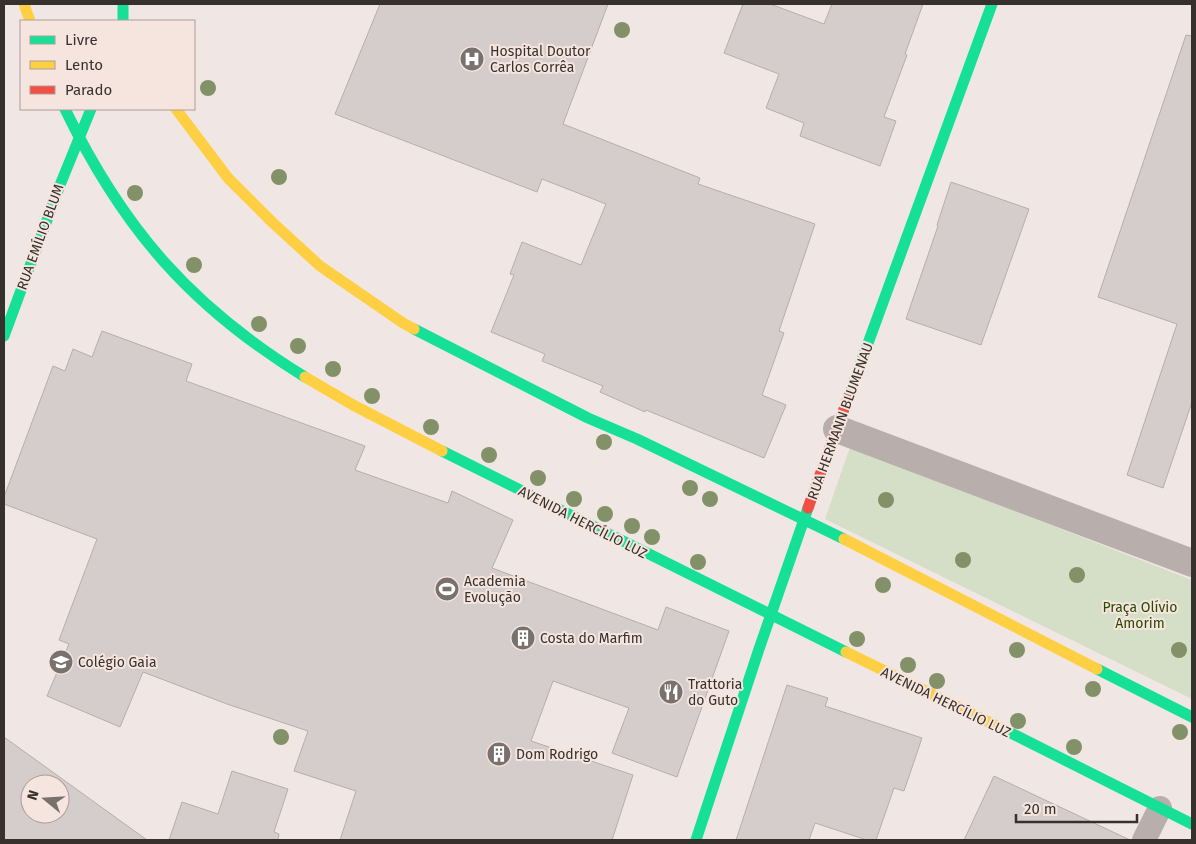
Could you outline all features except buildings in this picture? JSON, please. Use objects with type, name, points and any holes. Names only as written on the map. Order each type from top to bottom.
[{"type":"main road","points":[[24,4],[30,20]]},
{"type":"main road","points":[[123,4],[123,20]]},
{"type":"main road","name":"RUA HERMANN BLUMENAU","points":[[696,840],[804,519],[992,4]]},
{"type":"main road","name":"AVENIDA HERCÍLIO LUZ","points":[[65,110],[78,138],[104,183],[128,220],[161,259],[195,294],[233,328],[309,381],[360,410],[770,616],[1192,824]]},
{"type":"main road","name":"RUA EMÍLIO BLUM","points":[[4,336],[90,110]]},
{"type":"main road","points":[[177,110],[228,178],[272,222],[320,266],[402,323],[588,418],[637,439],[804,519],[1192,717]]},
{"type":"street","points":[[837,429],[1192,563]]},
{"type":"lane","points":[[1144,840],[1160,808]]},
{"type":"green space","name":"Praça Olívio Amorim","points":[[850,447],[1192,580],[1192,699],[825,519]]},
{"type":"traffic: fast","points":[[123,4],[123,20]]},
{"type":"traffic: fast","points":[[848,398],[992,4]]},
{"type":"traffic: fast","points":[[66,110],[87,152],[111,192],[136,228],[164,262],[194,293],[228,322],[264,350],[305,377]]},
{"type":"traffic: fast","points":[[4,336],[60,185],[91,110]]},
{"type":"traffic: fast","points":[[414,329],[588,418],[637,439],[844,539]]},
{"type":"traffic: fast","points":[[442,451],[846,652]]},
{"type":"traffic: fast","points":[[696,840],[808,508]]},
{"type":"traffic: fast","points":[[1097,669],[1192,717]]},
{"type":"traffic: fast","points":[[1005,730],[1192,824]]},
{"type":"traffic: slow","points":[[24,4],[30,20]]},
{"type":"traffic: slow","points":[[177,110],[228,178],[272,222],[320,266],[414,329]]},
{"type":"traffic: slow","points":[[305,377],[353,405],[442,451]]},
{"type":"traffic: slow","points":[[844,539],[1097,669]]},
{"type":"traffic: slow","points":[[846,652],[1005,730]]},
{"type":"traffic: jam","points":[[808,508],[848,398]]},
{"type":"place","name":"Hospital Doutor Carlos Corrêa","points":[[472,59]]},
{"type":"place","name":"Academia Evolução","points":[[447,589]]},
{"type":"place","name":"Costa do Marfim","points":[[523,638]]},
{"type":"place","name":"Colégio Gaia","points":[[61,662]]},
{"type":"place","name":"Trattoria do Guto","points":[[671,692]]},
{"type":"place","name":"Dom Rodrigo","points":[[499,754]]}]
